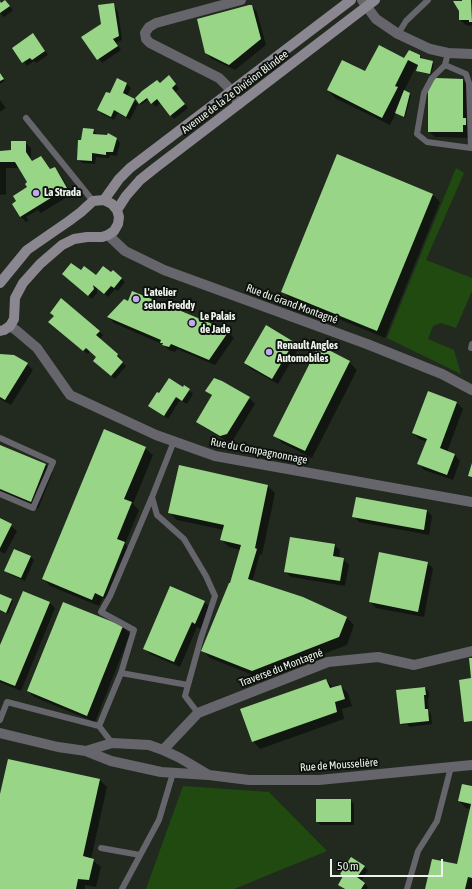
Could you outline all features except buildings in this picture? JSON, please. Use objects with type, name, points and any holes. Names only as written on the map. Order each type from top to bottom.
[{"type":"main road","name":"Avenue de la 2e Division Blindee","points":[[104,200],[112,188],[130,168],[351,0]]},
{"type":"main road","name":"Avenue de la 2e Division Blindee","points":[[117,210],[126,196],[140,180],[239,104],[364,3],[375,0]]},
{"type":"main road","points":[[0,283],[27,250],[69,222],[93,201],[104,200],[112,204],[117,210],[119,217],[118,224],[108,235],[74,239],[62,245],[40,264],[23,283],[15,298],[14,319],[10,326],[0,331]]},
{"type":"street","points":[[239,104],[219,78],[150,43],[146,39],[145,33],[149,27],[156,23],[241,0]]},
{"type":"street","points":[[364,3],[376,19],[398,34],[430,50],[448,54],[472,54]]},
{"type":"street","name":"Rue du Grand Montagné","points":[[108,235],[125,251],[164,270],[367,344],[442,374],[472,390]]},
{"type":"street","name":"Rue du Compagnonnage","points":[[10,326],[17,330],[37,348],[70,395],[156,435],[216,456],[472,502]]},
{"type":"street","name":"Traverse du Montagné","points":[[163,750],[198,713],[328,662],[378,656],[414,665],[472,651]]},
{"type":"street","name":"Rue de Mousselière","points":[[0,733],[58,747],[86,751],[111,761],[161,772],[209,775],[249,780],[319,780],[472,765]]},
{"type":"street","name":"Rue de Mousselière","points":[[86,751],[112,743],[149,745],[163,750],[209,775]]},
{"type":"lane","points":[[398,34],[406,21],[428,0]]},
{"type":"lane","points":[[445,65],[466,74],[469,83],[471,148],[427,142],[417,134],[424,93],[432,78],[445,65],[448,54]]},
{"type":"lane","points":[[26,118],[93,201]]},
{"type":"lane","points":[[472,344],[472,348]]},
{"type":"lane","points":[[0,438],[53,462],[33,508],[0,494]]},
{"type":"lane","points":[[99,726],[121,672],[134,630],[101,612],[110,596],[174,441]]},
{"type":"lane","points":[[152,497],[157,515],[184,540],[206,576],[215,596],[201,638],[185,696],[198,713]]},
{"type":"lane","points":[[121,672],[188,686]]},
{"type":"lane","points":[[0,720],[7,702],[99,726],[112,743]]},
{"type":"lane","points":[[407,889],[418,851],[437,821],[451,767]]},
{"type":"lane","points":[[122,889],[160,820],[173,773]]},
{"type":"lane","points":[[101,848],[140,855]]},
{"type":"green space","points":[[456,168],[464,173],[426,260],[472,278],[472,291],[456,328],[441,323],[433,326],[428,339],[454,350],[461,374],[387,338]]},
{"type":"green space","points":[[183,786],[269,792],[327,851],[234,889],[146,889]]},
{"type":"place","name":"La Strada","points":[[36,193]]},
{"type":"place","name":"L'atelier selon Freddy","points":[[136,299]]},
{"type":"place","name":"Le Palais de Jade","points":[[192,323]]},
{"type":"place","name":"Renault Angles Automobiles","points":[[269,352]]}]
